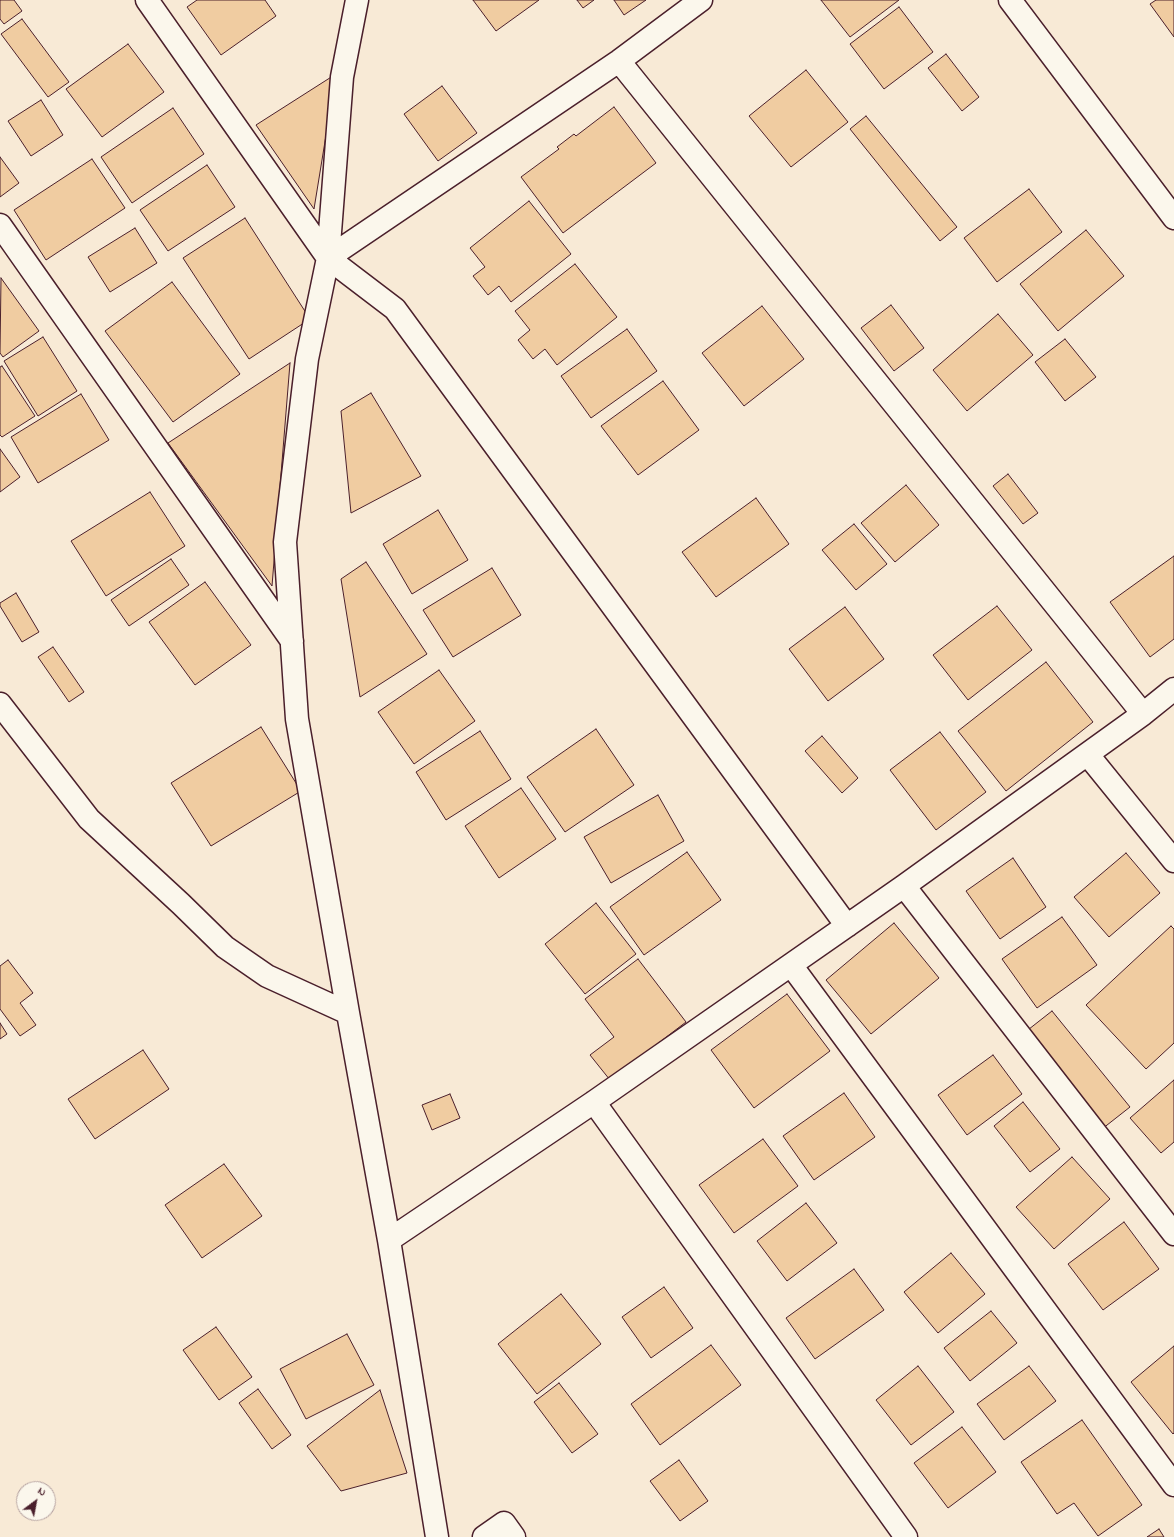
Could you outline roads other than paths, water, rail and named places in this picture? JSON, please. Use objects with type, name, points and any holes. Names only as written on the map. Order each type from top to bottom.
[{"type":"street","points":[[147,0],[328,258],[395,309],[847,926]]},
{"type":"street","points":[[358,0],[342,77],[328,258],[307,359],[285,542],[297,719],[389,1240],[437,1537]]},
{"type":"street","points":[[328,258],[620,61],[701,0]]},
{"type":"street","points":[[1010,0],[1174,218]]},
{"type":"street","points":[[620,61],[1144,714]]},
{"type":"street","points":[[0,224],[292,641]]},
{"type":"street","points":[[389,1240],[594,1102],[904,886],[1088,755],[1144,714],[1174,689]]},
{"type":"street","points":[[0,704],[89,819],[225,947],[267,976],[348,1013]]},
{"type":"street","points":[[1088,755],[1174,861]]},
{"type":"street","points":[[904,886],[1174,1234]]},
{"type":"street","points":[[791,965],[1174,1485]]},
{"type":"street","points":[[594,1102],[906,1537]]},
{"type":"street","points":[[484,1537],[504,1523],[514,1537]]}]
